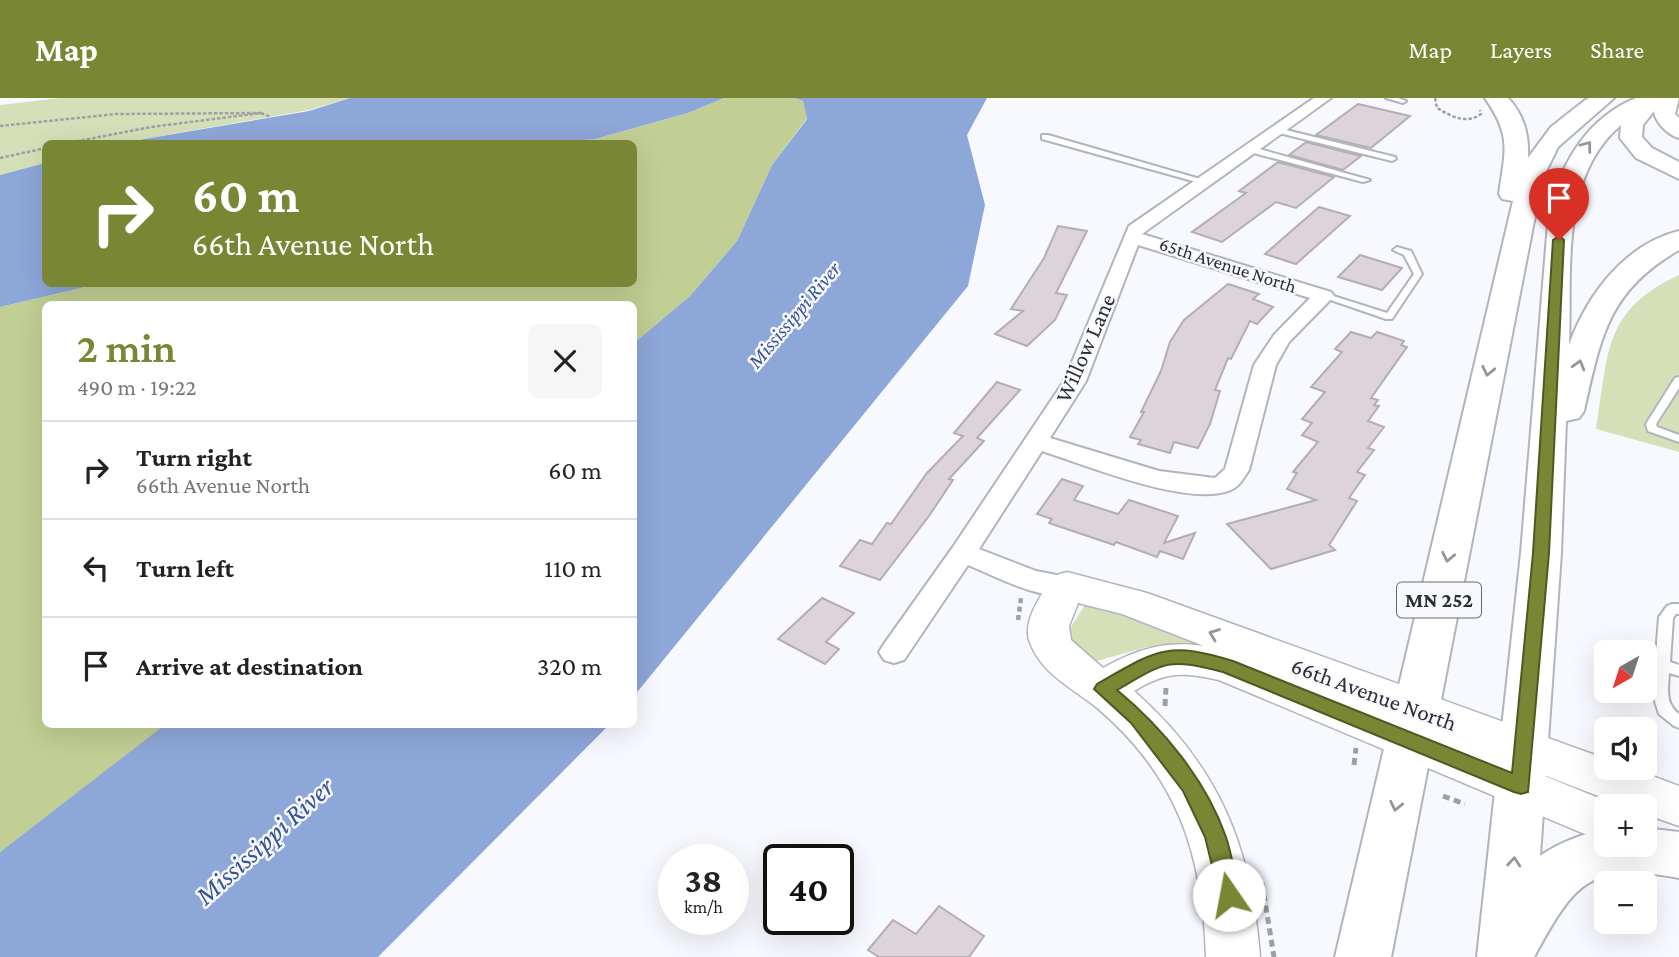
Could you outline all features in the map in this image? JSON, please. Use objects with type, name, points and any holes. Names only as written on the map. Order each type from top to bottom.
[{"type":"highway","points":[[1502,304],[1530,180],[1537,161],[1562,128],[1603,98]]},
{"type":"highway","points":[[1666,98],[1664,115],[1679,131]]},
{"type":"highway","points":[[1666,98],[1632,124],[1631,138],[1644,153],[1679,172]]},
{"type":"highway","points":[[1505,956],[1544,502],[1557,263],[1568,184],[1577,161],[1598,132],[1629,107],[1666,98]]},
{"type":"highway","points":[[1486,101],[1511,114],[1518,137],[1502,304]]},
{"type":"highway","points":[[1544,502],[1594,318],[1616,282],[1671,245]]},
{"type":"highway","name":"MN 252","points":[[1363,957],[1502,304]]},
{"type":"highway","points":[[1505,956],[1548,882],[1582,856],[1645,848],[1679,853]]},
{"type":"street","name":"Willow Lane","points":[[894,652],[1038,442],[1075,381],[1138,226],[1324,98]]},
{"type":"street","name":"65th Avenue North","points":[[1132,237],[1324,296]]},
{"type":"street","points":[[1038,442],[1178,484],[1215,487],[1230,481],[1237,470],[1265,365],[1272,351],[1324,296]]},
{"type":"street","name":"66th Avenue North","points":[[963,554],[1032,580],[1133,603],[1413,724],[1523,767],[1679,806]]},
{"type":"street","points":[[1067,586],[1051,620],[1049,640],[1063,658],[1138,718],[1175,762],[1203,809],[1215,837],[1227,878],[1233,921],[1233,957]]},
{"type":"street","name":"66th Avenue North","points":[[1104,689],[1158,657],[1186,656],[1227,666],[1413,724]]},
{"type":"street","name":"66th Avenue North","points":[[1523,767],[1594,814]]},
{"type":"street","points":[[1657,843],[1679,853]]},
{"type":"lane","points":[[1389,98],[1403,101]]},
{"type":"lane","points":[[1278,130],[1392,159]]},
{"type":"lane","points":[[1045,137],[1203,181]]},
{"type":"lane","points":[[1249,149],[1366,180]]},
{"type":"lane","points":[[1324,296],[1389,317],[1418,274],[1408,253],[1396,250]]},
{"type":"lane","points":[[1679,380],[1651,424],[1652,429],[1679,439]]},
{"type":"lane","points":[[1679,609],[1672,609],[1666,617],[1660,695],[1664,710],[1679,722]]},
{"type":"lane","points":[[1662,665],[1679,671]]},
{"type":"path","points":[[1435,98],[1437,108],[1441,112],[1461,120],[1480,116],[1486,101]]},
{"type":"path","points":[[0,126],[139,113],[261,113],[271,117]]},
{"type":"path","points":[[84,140],[151,127],[261,113]]},
{"type":"path","points":[[0,158],[42,149]]},
{"type":"path","points":[[1443,796],[1465,804]]},
{"type":"green space","points":[[60,98],[350,98],[309,110],[138,140],[42,140],[42,164],[0,175],[0,105]]},
{"type":"green space","points":[[724,98],[794,98],[803,101],[807,118],[772,165],[737,241],[690,296],[637,340],[637,301],[42,301],[42,728],[162,728],[0,852],[0,307],[85,287],[637,287],[637,140],[569,140],[595,139],[688,113]]},
{"type":"green space","points":[[1679,275],[1679,452],[1596,429],[1608,356],[1622,320],[1635,304],[1654,289]]},
{"type":"green space","points":[[1096,602],[1200,638],[1196,646],[1147,647],[1097,661],[1076,653],[1067,633],[1085,605]]},
{"type":"water","points":[[350,98],[724,98],[688,113],[595,139],[582,140],[139,140],[309,111]]},
{"type":"water","name":"Mississippi River","points":[[794,98],[987,98],[967,135],[985,205],[968,286],[637,692],[637,340],[690,296],[737,241],[772,165],[807,119],[803,101]]},
{"type":"water","points":[[42,164],[42,287],[85,287],[0,307],[0,175]]},
{"type":"water","name":"Mississippi River","points":[[161,728],[606,728],[378,957],[0,957],[0,852]]},
{"type":"building","points":[[1358,104],[1410,116],[1371,148],[1316,135]]},
{"type":"building","points":[[1306,142],[1361,156],[1343,170],[1289,155]]},
{"type":"building","points":[[1278,162],[1334,177],[1296,208],[1276,202],[1222,242],[1192,232],[1246,193],[1239,191]]},
{"type":"building","points":[[1319,207],[1350,216],[1296,264],[1265,254]]},
{"type":"building","points":[[1058,226],[1087,231],[1056,293],[1067,295],[1055,320],[1027,346],[995,334],[1023,311],[1011,309],[1044,258]]},
{"type":"building","points":[[1360,255],[1402,268],[1382,290],[1338,277]]},
{"type":"building","points":[[1228,284],[1259,294],[1253,299],[1273,307],[1257,324],[1250,321],[1231,359],[1228,358],[1215,390],[1220,391],[1210,424],[1198,448],[1174,442],[1170,453],[1138,444],[1141,440],[1130,437],[1144,412],[1141,412],[1161,371],[1170,342],[1184,320]]},
{"type":"building","points":[[1351,332],[1371,338],[1377,332],[1404,341],[1401,345],[1407,347],[1371,398],[1378,400],[1374,405],[1379,406],[1368,421],[1384,427],[1368,448],[1374,450],[1357,472],[1365,475],[1349,498],[1357,501],[1329,545],[1335,550],[1271,569],[1227,524],[1316,500],[1287,489],[1297,473],[1293,472],[1318,442],[1302,435],[1312,423],[1302,419],[1325,392],[1311,387],[1342,352],[1335,349]]},
{"type":"building","points":[[997,382],[1020,390],[977,438],[984,441],[949,479],[953,480],[929,516],[880,580],[840,566],[860,540],[872,544],[887,523],[891,524],[927,473],[963,436],[954,433]]},
{"type":"building","points":[[1062,479],[1083,486],[1074,500],[1118,514],[1129,500],[1178,516],[1164,543],[1195,533],[1183,559],[1160,551],[1157,557],[1049,523],[1052,519],[1037,514]]},
{"type":"building","points":[[822,598],[854,613],[826,642],[839,649],[825,664],[778,639]]},
{"type":"building","points":[[939,906],[984,936],[969,957],[879,957],[868,950],[893,920],[916,934]]},
{"type":"route","points":[[1229,895],[1215,837],[1191,786],[1175,762],[1138,718],[1104,689],[1130,671],[1158,657],[1186,656],[1227,666],[1521,786],[1541,553],[1559,240]]}]
